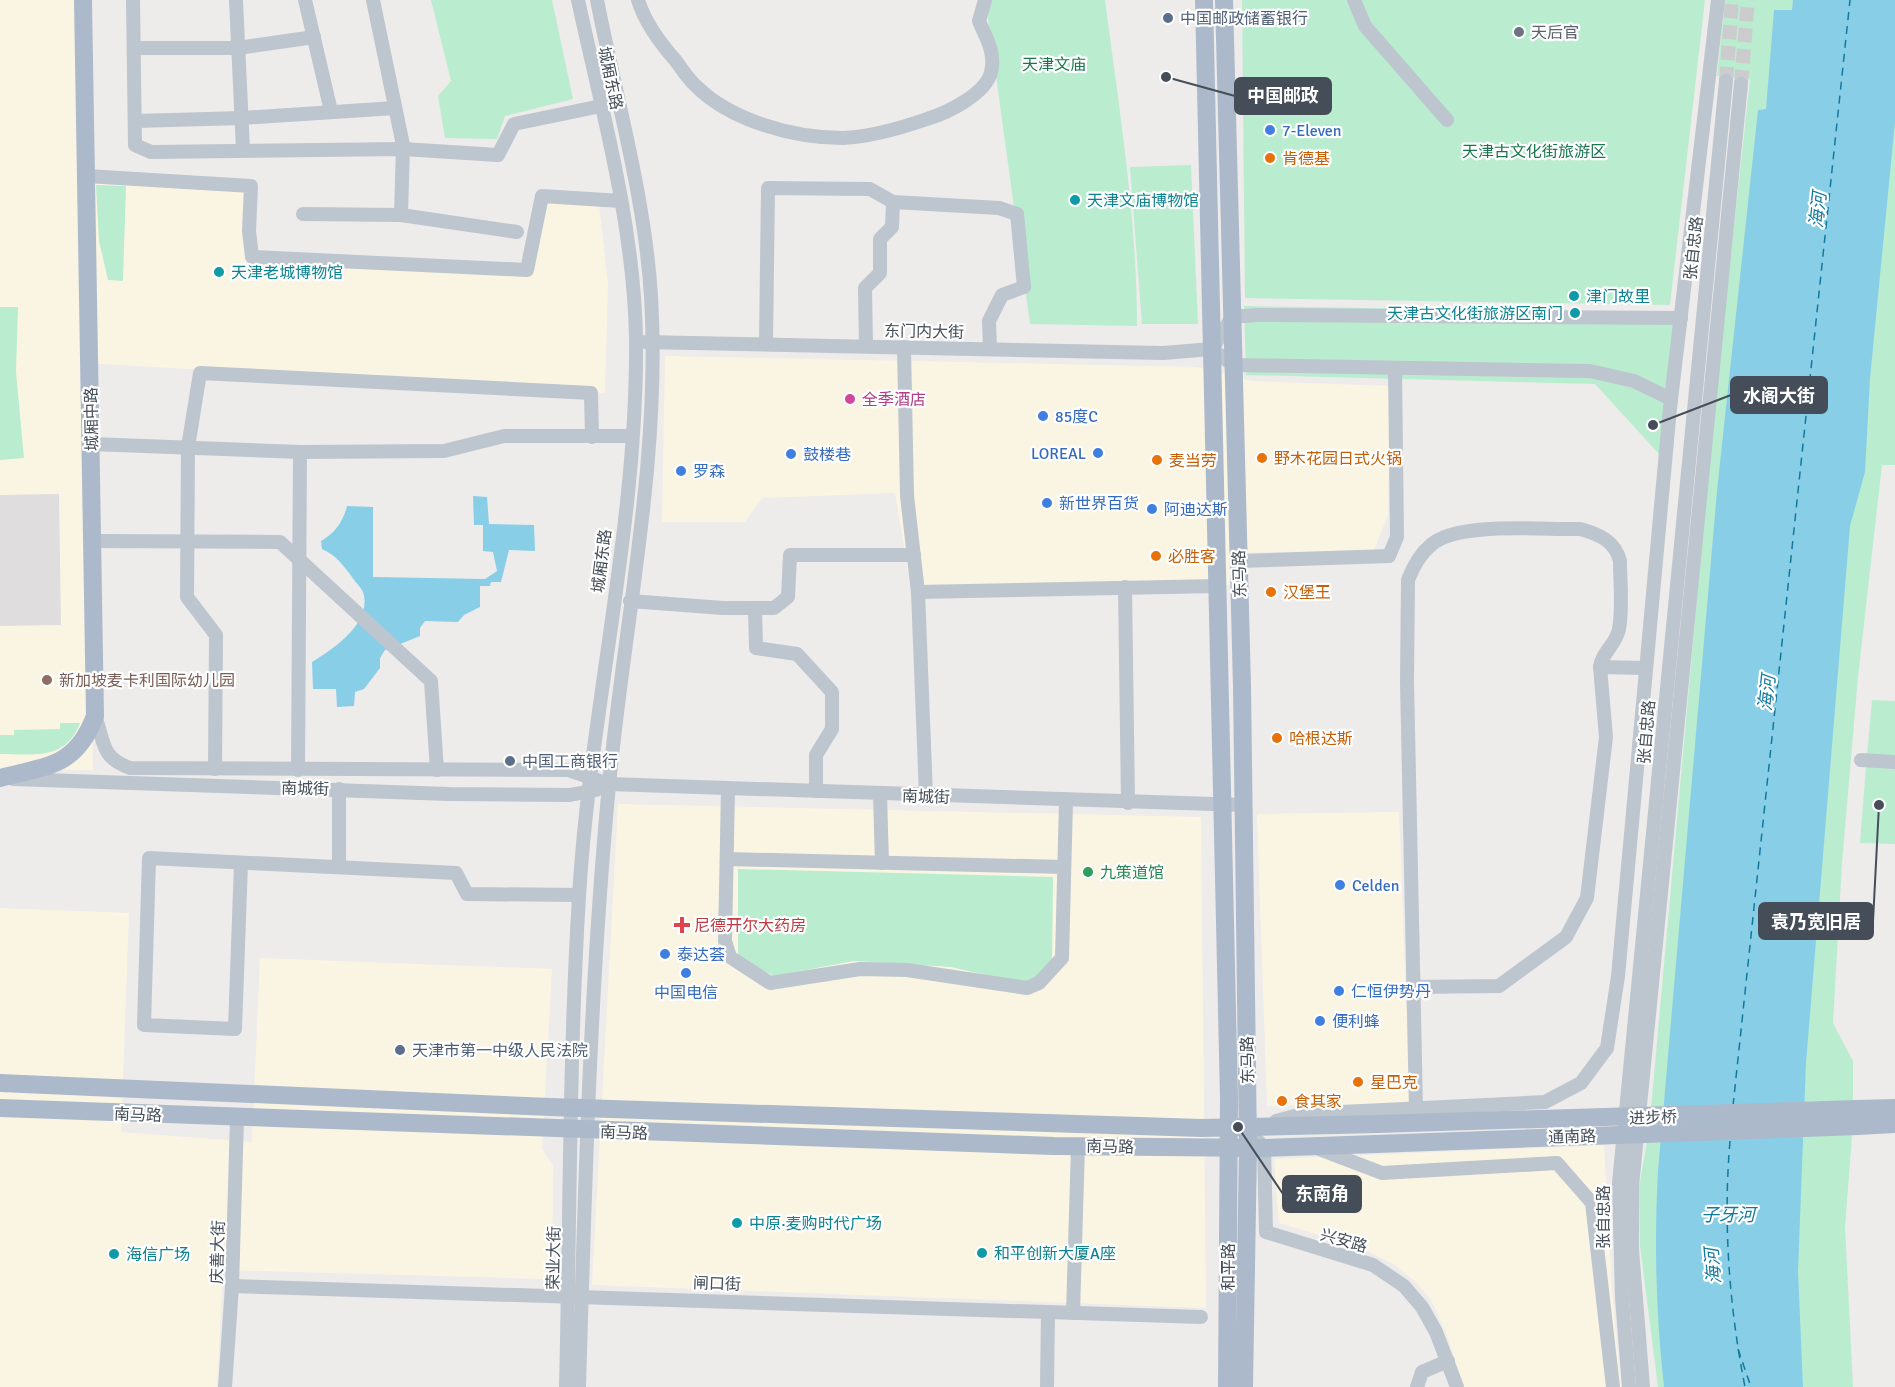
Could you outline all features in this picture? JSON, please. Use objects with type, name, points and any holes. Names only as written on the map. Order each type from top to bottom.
[{"type":"main road","name":"城厢中路","points":[[0,778],[42,768],[63,760],[87,737],[95,716],[83,0]]},
{"type":"main road","name":"东马路","points":[[1203,0],[1218,586],[1228,1147]]},
{"type":"main road","name":"东马路","points":[[1224,0],[1239,561],[1247,1129],[1256,1148]]},
{"type":"main road","name":"南马路","points":[[0,1083],[580,1108],[1247,1129]]},
{"type":"main road","name":"南马路","points":[[0,1108],[1078,1146],[1256,1148]]},
{"type":"main road","name":"通南路","points":[[1256,1148],[1316,1148],[1857,1117],[1895,1108]]},
{"type":"main road","name":"进步桥","points":[[1247,1129],[1377,1124],[1857,1117]]},
{"type":"main road","name":"通南路","points":[[1857,1117],[1895,1124]]},
{"type":"main road","name":"和平路","points":[[1227,1387],[1228,1147]]},
{"type":"main road","name":"和平路","points":[[1244,1387],[1256,1148]]},
{"type":"street","points":[[133,0],[135,145],[151,152],[403,150],[498,155],[514,124],[601,106]]},
{"type":"street","points":[[236,0],[243,150]]},
{"type":"street","points":[[305,0],[331,111]]},
{"type":"street","points":[[373,0],[403,150],[401,215]]},
{"type":"street","name":"城厢东路","points":[[578,0],[621,201],[634,294],[636,342],[631,436],[588,794],[579,895],[580,1130]]},
{"type":"street","name":"城厢东路","points":[[580,1108],[609,784],[649,447],[652,342],[651,295],[643,226],[597,0]]},
{"type":"street","points":[[638,0],[657,39],[696,87],[728,109],[766,126],[843,138],[903,127],[947,113],[984,85],[991,74],[993,64],[991,44],[979,21],[985,0]]},
{"type":"street","points":[[1354,0],[1365,26],[1447,120]]},
{"type":"street","points":[[1247,1129],[1302,1114],[1545,1102],[1581,1083],[1606,1048],[1618,976],[1671,399],[1718,0]]},
{"type":"street","points":[[134,48],[238,48],[314,37]]},
{"type":"street","name":"张自忠路","points":[[1629,1387],[1622,1298],[1619,1183],[1726,81]]},
{"type":"street","name":"张自忠路","points":[[1643,1387],[1632,1249],[1632,1186],[1741,84]]},
{"type":"street","points":[[135,122],[395,108]]},
{"type":"street","points":[[86,176],[251,186],[249,231],[252,257],[455,267],[527,270],[542,196],[621,201]]},
{"type":"street","points":[[766,343],[768,188],[870,189],[893,202],[999,208],[1017,214],[1024,287],[1002,295],[989,321],[990,349]]},
{"type":"street","points":[[866,346],[865,288],[880,273],[880,238],[892,226],[893,202]]},
{"type":"street","points":[[303,214],[401,215],[517,232]]},
{"type":"street","points":[[1671,399],[1634,381],[1590,371],[1233,365],[1212,349],[1232,317],[1257,315],[1681,318]]},
{"type":"street","name":"东门内大街","points":[[636,342],[1163,352],[1212,349]]},
{"type":"street","points":[[904,347],[907,495],[918,592],[926,796]]},
{"type":"street","points":[[1239,561],[1389,556],[1397,537],[1395,368]]},
{"type":"street","points":[[215,769],[216,635],[187,597],[188,447],[200,373],[591,393],[592,436]]},
{"type":"street","points":[[91,444],[300,452],[444,451],[504,436],[631,436]]},
{"type":"street","points":[[298,770],[300,452]]},
{"type":"street","points":[[1413,987],[1499,986],[1566,937],[1587,898],[1606,737],[1600,667],[1602,656],[1615,642],[1619,628],[1620,561],[1618,551],[1611,543],[1595,533],[1580,529],[1462,531],[1432,543],[1414,566],[1408,579],[1406,597],[1413,987],[1416,1108]]},
{"type":"street","points":[[93,541],[280,542],[431,681],[437,770]]},
{"type":"street","points":[[630,601],[774,608],[788,597],[790,555],[914,555]]},
{"type":"street","points":[[918,592],[1218,586]]},
{"type":"street","points":[[1125,587],[1128,802]]},
{"type":"street","points":[[755,608],[756,648],[797,654],[832,692],[832,729],[816,755],[816,791]]},
{"type":"street","points":[[1600,667],[1645,668]]},
{"type":"street","name":"南城街","points":[[95,716],[105,751],[120,764],[130,768],[568,770],[609,784],[880,795],[1243,805]]},
{"type":"street","points":[[1861,760],[1895,762]]},
{"type":"street","name":"南城街","points":[[0,778],[449,794],[588,794],[609,784]]},
{"type":"street","points":[[339,789],[339,867]]},
{"type":"street","points":[[728,789],[725,941],[730,957],[770,983],[860,969],[907,970],[1027,988],[1039,983],[1062,958],[1066,801]]},
{"type":"street","points":[[880,795],[882,863]]},
{"type":"street","points":[[241,863],[235,1029],[144,1025],[148,858],[456,873],[467,894],[579,895]]},
{"type":"street","points":[[727,859],[1064,867]]},
{"type":"street","name":"庆善大街","points":[[225,1387],[232,1286],[237,1118]]},
{"type":"street","name":"荣业大街","points":[[566,1387],[575,1295],[580,1130]]},
{"type":"street","points":[[1073,1313],[1078,1146]]},
{"type":"street","name":"兴安路","points":[[1256,1148],[1266,1232],[1372,1265],[1393,1277],[1422,1306],[1448,1361],[1457,1387]]},
{"type":"street","name":"张自忠路","points":[[1316,1148],[1382,1173],[1557,1163],[1592,1203],[1613,1387]]},
{"type":"street","name":"闸口街","points":[[232,1286],[575,1295],[1200,1317]]},
{"type":"street","name":"荣业大街","points":[[575,1295],[579,1387]]},
{"type":"street","points":[[1047,1387],[1048,1312]]},
{"type":"street","points":[[1418,1387],[1422,1372],[1448,1361]]},
{"type":"shaded area","points":[[0,0],[92,0],[94,179],[252,187],[251,261],[531,275],[545,199],[599,205],[608,283],[605,393],[85,363],[93,770],[0,769]]},
{"type":"shaded area","points":[[665,356],[1197,367],[1252,381],[1390,386],[1388,515],[1374,550],[1233,553],[1232,585],[912,592],[895,493],[762,498],[745,522],[662,522]]},
{"type":"shaded area","points":[[59,494],[61,625],[0,626],[0,495]]},
{"type":"shaded area","points":[[618,804],[1201,817],[1206,1308],[592,1285]]},
{"type":"shaded area","points":[[1399,812],[1410,1103],[1267,1106],[1257,814]]},
{"type":"shaded area","points":[[0,908],[129,913],[121,1132],[252,1142],[260,958],[552,969],[542,1149],[553,1166],[552,1271],[546,1279],[223,1270],[217,1387],[0,1387]]},
{"type":"shaded area","points":[[1604,1145],[1612,1291],[1621,1387],[1464,1387],[1446,1333],[1431,1300],[1417,1283],[1395,1265],[1362,1248],[1279,1223],[1274,1159]]},
{"type":"green space","points":[[431,0],[552,0],[573,99],[505,116],[497,139],[445,138],[438,96],[451,81]]},
{"type":"green space","name":"天津文庙","points":[[988,0],[1105,0],[1131,203],[1137,326],[1030,324],[986,3]]},
{"type":"green space","name":"天津古文化街旅游区","points":[[1242,0],[1705,0],[1670,305],[1245,298]]},
{"type":"green space","name":"子牙河","points":[[1725,0],[1895,0],[1895,465],[1882,465],[1858,677],[1842,863],[1833,1023],[1853,1061],[1853,1123],[1845,1227],[1853,1387],[1658,1387],[1640,1246],[1639,1187],[1649,1131],[1713,420],[1750,79],[1717,76]]},
{"type":"green space","points":[[1191,165],[1198,324],[1142,324],[1130,167]]},
{"type":"green space","points":[[96,185],[126,186],[123,281],[108,280],[99,241]]},
{"type":"green space","points":[[1244,306],[1688,313],[1669,465],[1595,384],[1246,375]]},
{"type":"green space","points":[[0,307],[18,307],[16,372],[24,458],[0,460]]},
{"type":"green space","points":[[1872,700],[1895,701],[1895,758],[1867,756]]},
{"type":"green space","points":[[60,723],[80,723],[74,735],[57,750],[37,754],[0,754],[0,735],[14,735],[14,730],[60,729]]},
{"type":"green space","points":[[1866,766],[1895,768],[1895,844],[1860,843]]},
{"type":"green space","points":[[738,869],[1053,877],[1052,965],[1027,985],[951,967],[854,961],[774,976],[738,958]]},
{"type":"water","name":"子牙河","points":[[1793,0],[1895,0],[1895,122],[1870,378],[1865,472],[1850,526],[1806,1063],[1798,1271],[1803,1387],[1664,1387],[1656,1279],[1658,1171],[1717,491],[1758,110],[1766,109],[1774,10],[1792,10]]},
{"type":"water","points":[[473,496],[487,497],[489,524],[534,525],[535,551],[509,550],[501,582],[491,582],[490,586],[480,586],[480,607],[464,615],[458,622],[425,621],[420,628],[420,636],[385,650],[380,658],[380,668],[364,689],[355,692],[354,706],[337,707],[336,689],[313,689],[312,662],[331,650],[350,633],[362,614],[365,603],[361,588],[339,561],[322,549],[321,541],[338,527],[347,506],[373,507],[373,577],[485,579],[497,571],[493,552],[483,551],[483,525],[474,525]]},
{"type":"ferry route","points":[[1733,1106],[1850,0]]},
{"type":"ferry route","points":[[1730,1141],[1727,1234],[1731,1295],[1745,1387]]},
{"type":"ferry route","points":[[1738,1349],[1751,1387]]},
{"type":"tunnel","points":[[1726,81],[1732,0]]},
{"type":"tunnel","points":[[1741,84],[1748,0]]},
{"type":"place","name":"中国邮政储蓄银行","points":[[1168,18]]},
{"type":"place","name":"天后官","points":[[1519,32]]},
{"type":"place","name":"中国邮政","points":[[1166,77]]},
{"type":"place","name":"7-Eleven","points":[[1270,130]]},
{"type":"place","name":"肯德基","points":[[1270,158]]},
{"type":"place","name":"天津文庙博物馆","points":[[1075,200]]},
{"type":"place","name":"天津老城博物馆","points":[[219,272]]},
{"type":"place","name":"津门故里","points":[[1574,296]]},
{"type":"place","name":"天津古文化街旅游区南门","points":[[1575,313]]},
{"type":"place","name":"全季酒店","points":[[850,399]]},
{"type":"place","name":"85度C","points":[[1043,416]]},
{"type":"place","name":"水阁大街","points":[[1653,425]]},
{"type":"place","name":"LOREAL","points":[[1098,453]]},
{"type":"place","name":"鼓楼巷","points":[[791,454]]},
{"type":"place","name":"野木花园日式火锅","points":[[1262,458]]},
{"type":"place","name":"麦当劳","points":[[1157,460]]},
{"type":"place","name":"罗森","points":[[681,471]]},
{"type":"place","name":"新世界百货","points":[[1047,503]]},
{"type":"place","name":"阿迪达斯","points":[[1152,509]]},
{"type":"place","name":"必胜客","points":[[1156,556]]},
{"type":"place","name":"汉堡王","points":[[1271,592]]},
{"type":"place","name":"新加坡麦卡利国际幼儿园","points":[[47,680]]},
{"type":"place","name":"哈根达斯","points":[[1277,738]]},
{"type":"place","name":"中国工商银行","points":[[510,761]]},
{"type":"place","name":"袁乃宽旧居","points":[[1879,805]]},
{"type":"place","name":"九策道馆","points":[[1088,872]]},
{"type":"place","name":"Celden","points":[[1340,885]]},
{"type":"place","name":"尼德开尔大药房","points":[[682,925]]},
{"type":"place","name":"泰达荟","points":[[665,954]]},
{"type":"place","name":"中国电信","points":[[686,973]]},
{"type":"place","name":"仁恒伊势丹","points":[[1339,991]]},
{"type":"place","name":"便利蜂","points":[[1320,1021]]},
{"type":"place","name":"天津市第一中级人民法院","points":[[400,1050]]},
{"type":"place","name":"星巴克","points":[[1358,1082]]},
{"type":"place","name":"食其家","points":[[1282,1101]]},
{"type":"place","name":"东南角","points":[[1238,1127]]},
{"type":"place","name":"中原·麦购时代广场","points":[[737,1223]]},
{"type":"place","name":"和平创新大厦A座","points":[[982,1253]]},
{"type":"place","name":"海信广场","points":[[114,1254]]},
{"type":"water label","name":"海河","points":[[1818,210]]},
{"type":"water label","name":"海河","points":[[1767,693]]},
{"type":"water label","name":"海河","points":[[1713,1266]]}]
